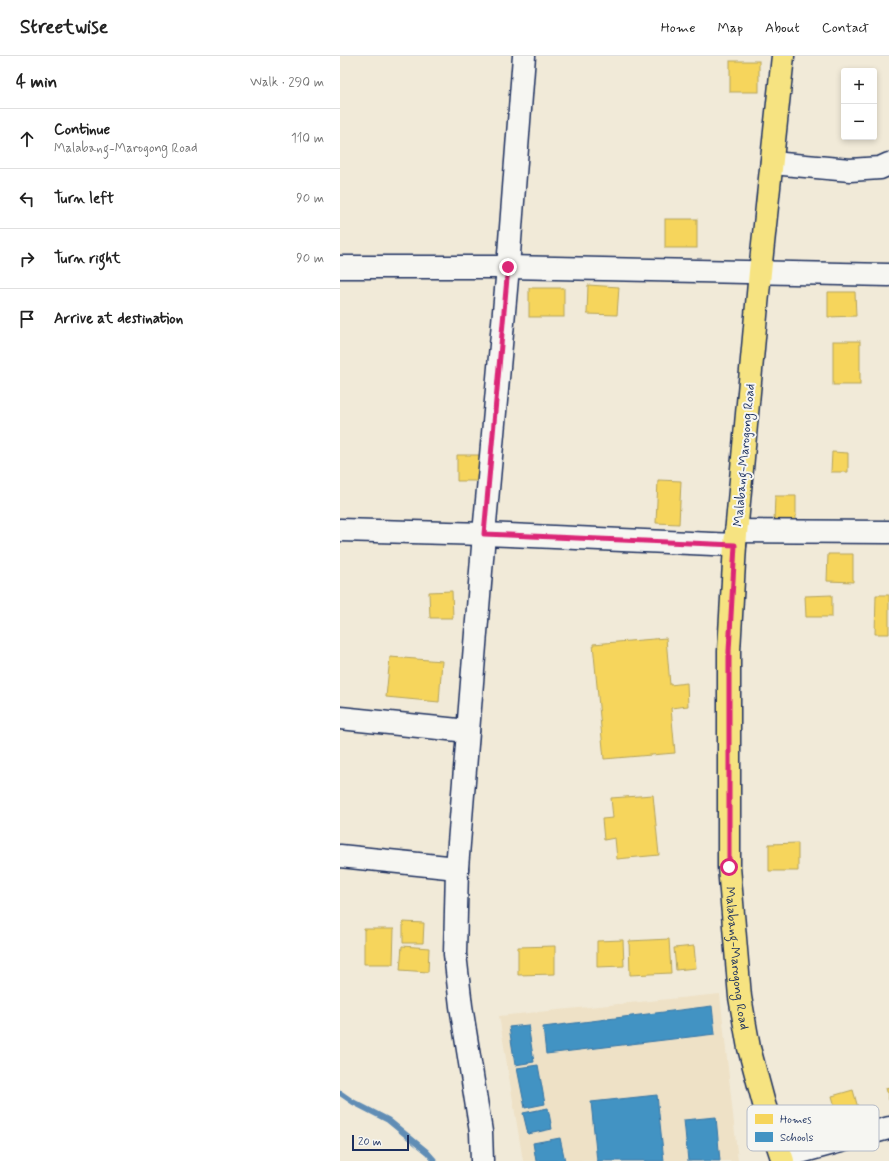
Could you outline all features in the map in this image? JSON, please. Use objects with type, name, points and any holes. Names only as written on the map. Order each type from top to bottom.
[{"type":"main road","name":"Malabang-Marogong Road","points":[[764,1105],[749,1048],[740,997],[734,932],[729,867],[729,651],[736,538],[760,272],[783,56]]},
{"type":"street","points":[[482,1161],[480,1132],[461,1006],[456,954],[457,868],[484,534],[508,267],[524,56]]},
{"type":"street","points":[[772,163],[850,170],[880,168],[889,164]]},
{"type":"street","points":[[340,267],[508,267],[889,275]]},
{"type":"street","points":[[340,530],[736,538],[889,532]]},
{"type":"street","points":[[340,718],[468,731]]},
{"type":"street","points":[[340,856],[457,868]]},
{"type":"street","points":[[879,1131],[889,1128]]},
{"type":"street","points":[[783,1159],[810,1151]]},
{"type":"shaded area","points":[[720,994],[738,1161],[523,1161],[499,1016]]},
{"type":"building: Homes","points":[[730,61],[759,61],[759,92],[730,92]]},
{"type":"building: Homes","points":[[665,219],[697,219],[697,248],[665,248]]},
{"type":"building: Homes","points":[[588,285],[619,287],[617,315],[587,314]]},
{"type":"building: Homes","points":[[529,288],[564,288],[564,317],[529,317]]},
{"type":"building: Homes","points":[[828,292],[855,292],[856,316],[828,317]]},
{"type":"building: Homes","points":[[833,341],[860,341],[860,385],[833,385]]},
{"type":"building: Homes","points":[[832,452],[848,453],[848,472],[831,472]]},
{"type":"building: Homes","points":[[457,455],[483,455],[482,481],[457,481]]},
{"type":"building: Homes","points":[[658,480],[681,481],[679,524],[656,523]]},
{"type":"building: Homes","points":[[775,496],[796,496],[796,522],[774,522]]},
{"type":"building: Homes","points":[[828,554],[853,554],[853,582],[827,581]]},
{"type":"building: Homes","points":[[452,591],[453,618],[430,618],[429,592]]},
{"type":"building: Homes","points":[[832,595],[832,617],[806,617],[805,596]]},
{"type":"building: Homes","points":[[876,595],[889,595],[889,634],[875,634]]},
{"type":"building: Homes","points":[[666,638],[670,685],[687,683],[688,706],[671,708],[675,753],[604,759],[593,644]]},
{"type":"building: Homes","points":[[390,657],[442,661],[439,702],[386,697]]},
{"type":"building: Homes","points":[[653,795],[659,855],[617,859],[615,838],[604,840],[602,819],[613,818],[611,798]]},
{"type":"building: Homes","points":[[798,843],[798,871],[769,871],[769,844]]},
{"type":"building: Homes","points":[[403,922],[424,923],[423,943],[403,943]]},
{"type":"building: Homes","points":[[364,929],[394,929],[393,964],[364,964]]},
{"type":"building: Homes","points":[[669,939],[671,973],[630,975],[629,941]]},
{"type":"building: Homes","points":[[623,940],[624,966],[597,967],[597,941]]},
{"type":"building: Homes","points":[[402,946],[429,948],[428,972],[400,970]]},
{"type":"building: Homes","points":[[555,946],[555,974],[518,975],[518,947]]},
{"type":"building: Homes","points":[[694,946],[696,968],[676,970],[674,948]]},
{"type":"building: Homes","points":[[889,1087],[889,1100],[886,1088]]},
{"type":"building: Homes","points":[[853,1090],[857,1105],[835,1105],[832,1096]]},
{"type":"building: Schools","points":[[712,1006],[715,1034],[546,1054],[543,1027]]},
{"type":"building: Schools","points":[[528,1025],[534,1062],[515,1065],[509,1027]]},
{"type":"building: Schools","points":[[538,1065],[545,1104],[525,1108],[517,1068]]},
{"type":"building: Schools","points":[[657,1095],[664,1161],[597,1161],[591,1102]]},
{"type":"building: Schools","points":[[548,1108],[552,1129],[528,1134],[523,1113]]},
{"type":"building: Schools","points":[[716,1117],[720,1161],[688,1161],[684,1120]]},
{"type":"building: Schools","points":[[560,1138],[565,1161],[536,1161],[533,1143]]},
{"type":"waterway","points":[[340,1093],[353,1102],[388,1120],[427,1152],[435,1161]]},
{"type":"route","points":[[508,267],[484,534],[735,545],[729,651],[729,867]]}]
